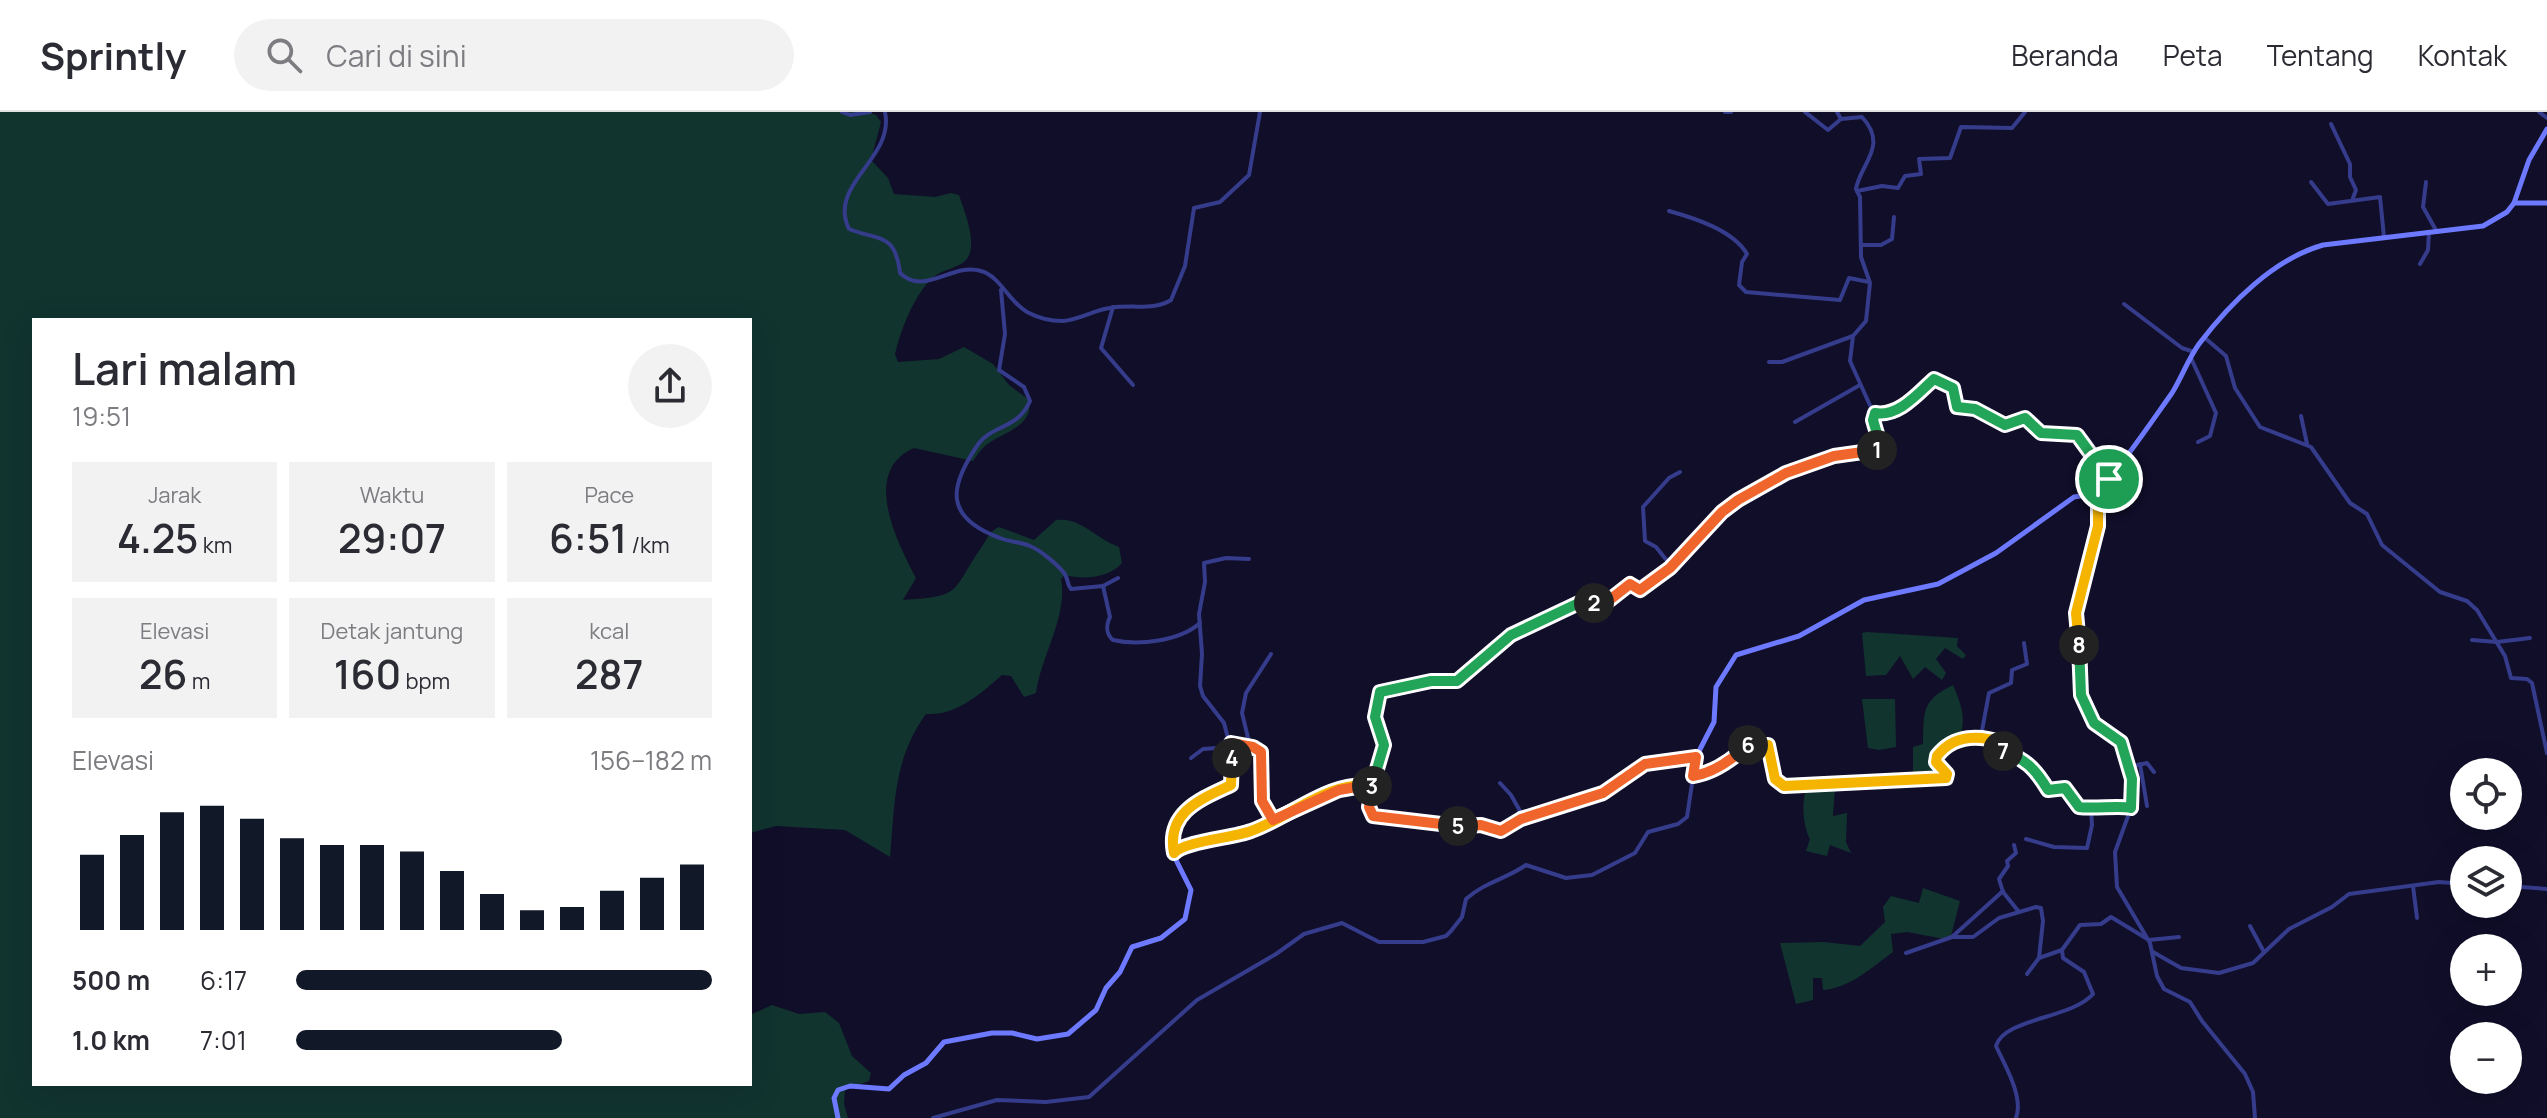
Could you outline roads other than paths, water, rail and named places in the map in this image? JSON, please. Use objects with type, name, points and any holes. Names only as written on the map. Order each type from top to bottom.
[{"type":"street","points":[[842,112],[850,115],[870,112]]},
{"type":"street","points":[[885,112],[881,146],[844,201],[847,226],[885,239],[897,254],[900,273],[910,281],[929,281],[963,269],[985,272],[1016,305],[1044,319],[1071,320],[1113,307],[1162,304],[1171,300],[1185,266],[1194,208],[1220,202],[1249,175],[1260,112]]},
{"type":"street","points":[[1725,112],[1731,112]]},
{"type":"street","points":[[1769,362],[1782,362],[1853,336],[1866,321],[1870,283],[1861,257],[1857,183],[1870,156],[1872,132],[1860,116],[1841,119],[1828,130],[1805,112]]},
{"type":"street","points":[[1837,112],[1841,119]]},
{"type":"street","points":[[1857,191],[1884,186],[1898,188],[1905,176],[1921,174],[1919,159],[1950,158],[1961,127],[2012,128],[2025,112]]},
{"type":"street","points":[[2539,112],[2547,118]]},
{"type":"street","points":[[2331,124],[2352,169],[2350,177],[2356,190],[2352,200]]},
{"type":"street","points":[[2255,1118],[2253,1092],[2245,1074],[2190,1002],[2164,989],[2149,940],[2117,885],[2115,852],[2131,808],[2129,767],[2120,740],[2094,723],[2080,690],[2076,613],[2098,526],[2098,493],[2175,388],[2205,338],[2242,298],[2288,260],[2323,245],[2494,222],[2514,203],[2529,160],[2547,129]]},
{"type":"street","points":[[2311,182],[2325,203],[2380,197],[2384,237]]},
{"type":"street","points":[[2426,182],[2423,207],[2437,232]]},
{"type":"street","points":[[2514,203],[2547,203]]},
{"type":"street","points":[[1669,211],[1693,218],[1742,246],[1747,254],[1742,262],[1739,285],[1746,292],[1840,300],[1850,278],[1870,283]]},
{"type":"street","points":[[1862,245],[1881,245],[1892,239],[1894,217]]},
{"type":"street","points":[[2420,264],[2428,250],[2429,232]]},
{"type":"street","points":[[1000,287],[1005,334],[999,370],[1024,387],[1030,401],[1011,425],[990,434],[980,443],[958,478],[956,500],[980,529],[1036,550],[1064,572],[1069,587],[1075,590],[1103,586],[1118,578]]},
{"type":"street","points":[[2124,304],[2193,355],[2216,415],[2210,436],[2198,442]]},
{"type":"street","points":[[1113,307],[1101,348],[1133,385]]},
{"type":"street","points":[[1696,757],[1650,762],[1603,793],[1524,818],[1496,831],[1481,825],[1379,818],[1370,813],[1372,787],[1384,745],[1375,717],[1380,692],[1431,681],[1457,681],[1518,631],[1583,601],[1607,602],[1630,584],[1640,590],[1672,567],[1726,509],[1774,479],[1840,454],[1876,451],[1880,444],[1873,420],[1875,413],[1850,361],[1853,336]]},
{"type":"street","points":[[2205,338],[2226,356],[2235,388],[2260,427],[2275,436],[2307,444]]},
{"type":"street","points":[[1875,413],[1886,414],[1909,402],[1935,379],[1953,388],[1957,407],[1975,409],[2005,425],[2025,418],[2041,433],[2077,435],[2109,479]]},
{"type":"street","points":[[1795,422],[1860,385]]},
{"type":"street","points":[[2301,416],[2307,444],[2350,503],[2367,514],[2382,545],[2443,594],[2472,605],[2497,642],[2511,678],[2527,679],[2532,683],[2547,753]]},
{"type":"street","points":[[1672,567],[1656,547],[1645,541],[1643,507],[1680,472]]},
{"type":"street","points":[[933,1118],[1006,1098],[1046,1102],[1093,1095],[1197,1000],[1320,927],[1342,923],[1379,942],[1423,942],[1446,936],[1462,917],[1466,899],[1481,886],[1514,875],[1526,865],[1570,878],[1607,869],[1635,853],[1648,832],[1686,819],[1696,757],[1714,722],[1716,687],[1734,657],[1808,633],[1864,600],[1938,584],[1996,553],[2074,497],[2098,493]]},
{"type":"street","points":[[838,1118],[834,1098],[838,1090],[850,1086],[889,1089],[904,1075],[926,1063],[944,1042],[1003,1033],[1049,1039],[1068,1034],[1096,1010],[1132,947],[1161,938],[1185,919],[1191,890],[1174,853],[1174,835],[1180,815],[1208,795],[1232,784],[1231,745],[1221,717],[1201,692],[1200,623],[1204,562],[1226,558],[1249,559]]},
{"type":"street","points":[[1103,586],[1110,617],[1108,634],[1113,640],[1139,642],[1189,632],[1200,623]]},
{"type":"street","points":[[2472,640],[2497,642],[2530,638]]},
{"type":"street","points":[[1981,736],[1989,693],[2009,684],[2011,671],[2027,663],[2024,643]]},
{"type":"street","points":[[1250,746],[1242,713],[1246,693],[1271,654]]},
{"type":"street","points":[[1693,776],[1708,772],[1747,746],[1764,743],[1769,747],[1775,779],[1784,786],[1943,779],[1947,774],[1936,760],[1942,749],[1981,736],[2003,743],[2003,752],[2016,754],[2037,772],[2048,790],[2065,788],[2078,806],[2106,810],[2122,805],[2131,808]]},
{"type":"street","points":[[1191,758],[1203,749],[1231,745],[1250,746],[1262,754],[1262,801],[1273,820]]},
{"type":"street","points":[[2129,767],[2148,763],[2154,772]]},
{"type":"street","points":[[2140,764],[2147,806]]},
{"type":"street","points":[[1500,783],[1524,818]]},
{"type":"street","points":[[1174,853],[1185,846],[1252,831],[1339,790],[1372,787]]},
{"type":"street","points":[[2026,839],[2054,847],[2087,848],[2092,826],[2091,808]]},
{"type":"street","points":[[2014,845],[2016,852],[2007,861],[2007,867],[1999,879],[2002,889],[2019,912]]},
{"type":"street","points":[[2152,952],[2181,968],[2211,974],[2248,965],[2289,929],[2332,907],[2346,895],[2450,883]]},
{"type":"street","points":[[2413,886],[2417,918]]},
{"type":"street","points":[[2522,887],[2547,889]]},
{"type":"street","points":[[1952,937],[2002,889]]},
{"type":"street","points":[[1906,953],[1952,937],[1973,937],[1999,918],[2036,907],[2042,910],[2039,958],[2027,974]]},
{"type":"street","points":[[2039,958],[2062,950],[2080,925],[2102,924],[2113,916],[2149,940],[2179,937]]},
{"type":"street","points":[[2250,926],[2264,952]]},
{"type":"street","points":[[2016,1118],[2019,1110],[2016,1092],[1996,1046],[1998,1039],[2012,1028],[2066,1013],[2093,994],[2086,975],[2063,958],[2062,950]]}]
